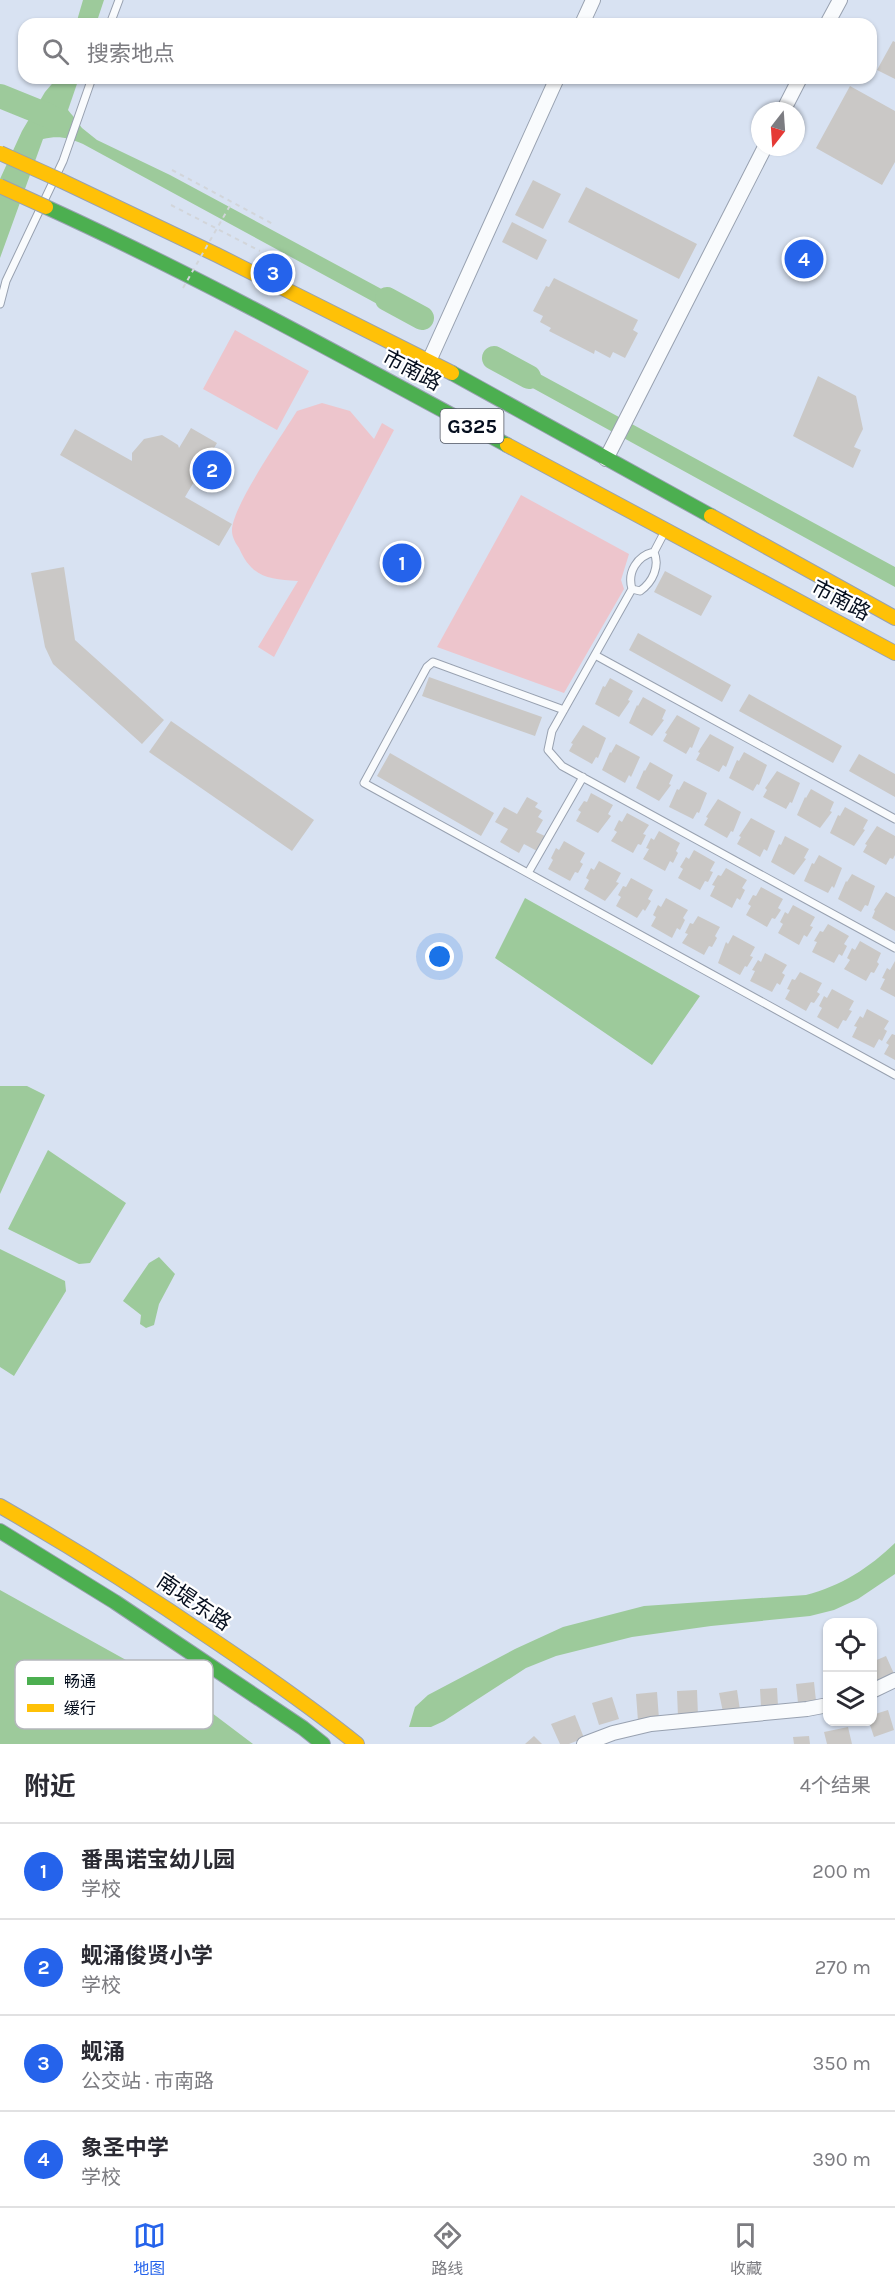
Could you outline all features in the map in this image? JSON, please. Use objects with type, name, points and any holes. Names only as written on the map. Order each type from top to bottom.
[{"type":"main road","name":"市南路","points":[[0,153],[217,255],[429,362],[895,618]]},
{"type":"main road","name":"市南路","points":[[0,186],[127,244],[218,290],[895,653]]},
{"type":"main road","name":"南堤东路","points":[[0,1506],[76,1550],[178,1616],[316,1711],[357,1744]]},
{"type":"main road","name":"南堤东路","points":[[0,1531],[55,1563],[204,1660]]},
{"type":"main road","name":"南堤东路","points":[[213,1666],[323,1744]]},
{"type":"street","points":[[585,18],[593,0]]},
{"type":"street","points":[[830,18],[840,0]]},
{"type":"street","points":[[429,362],[555,84]]},
{"type":"street","points":[[788,102],[797,84]]},
{"type":"street","points":[[606,459],[760,156]]},
{"type":"street","points":[[877,1689],[895,1680]]},
{"type":"street","points":[[584,1744],[613,1733],[651,1725],[823,1706]]},
{"type":"lane","points":[[112,18],[119,0]]},
{"type":"lane","points":[[0,304],[6,281],[63,161],[90,84]]},
{"type":"lane","points":[[654,552],[666,530]]},
{"type":"lane","points":[[654,552],[648,553],[637,561],[630,577],[632,589],[552,731],[548,750],[562,766],[895,948]]},
{"type":"lane","points":[[632,589],[640,591],[652,578],[657,559],[654,552]]},
{"type":"lane","points":[[595,655],[895,819]]},
{"type":"lane","points":[[564,710],[433,662],[428,667],[364,783],[895,1076]]},
{"type":"lane","points":[[528,873],[583,777]]},
{"type":"path","points":[[172,170],[273,224]]},
{"type":"path","points":[[183,288],[232,202]]},
{"type":"path","points":[[171,205],[260,251]]},
{"type":"shaded area","points":[[83,0],[104,0],[98,18],[78,18]]},
{"type":"shaded area","points":[[52,84],[77,84],[68,110],[82,128],[97,140],[170,175],[413,306],[416,315],[405,319],[83,144],[64,138],[43,139],[0,258],[0,179],[22,131]]},
{"type":"shaded area","points":[[235,330],[309,371],[277,430],[203,389]]},
{"type":"shaded area","points":[[512,359],[895,567],[895,587],[507,374],[501,361]]},
{"type":"shaded area","points":[[322,403],[350,411],[374,439],[382,423],[394,430],[274,657],[258,647],[298,581],[270,578],[250,566],[233,538],[234,520],[248,489],[297,411]]},
{"type":"shaded area","points":[[521,495],[629,554],[621,580],[624,589],[564,693],[437,647]]},
{"type":"shaded area","points":[[525,898],[700,996],[652,1065],[495,958]]},
{"type":"shaded area","points":[[0,1086],[27,1086],[45,1095],[0,1194]]},
{"type":"shaded area","points":[[48,1150],[126,1203],[90,1263],[79,1264],[8,1229]]},
{"type":"shaded area","points":[[0,1249],[65,1281],[66,1291],[14,1376],[0,1367]]},
{"type":"shaded area","points":[[159,1257],[175,1274],[159,1304],[154,1325],[146,1328],[140,1324],[141,1315],[123,1301],[149,1263]]},
{"type":"shaded area","points":[[895,1543],[895,1574],[858,1599],[834,1610],[810,1616],[632,1637],[556,1656],[526,1668],[444,1721],[431,1727],[409,1727],[415,1707],[428,1695],[515,1649],[563,1627],[644,1606],[806,1595],[831,1587],[854,1575]]},
{"type":"shaded area","points":[[0,1590],[126,1660],[15,1660],[15,1729],[213,1729],[213,1714],[253,1744],[0,1744]]},
{"type":"building","points":[[893,41],[895,42],[895,79],[877,70]]},
{"type":"building","points":[[850,86],[895,111],[895,162],[882,185],[816,148]]},
{"type":"building","points":[[533,180],[561,194],[543,229],[515,215]]},
{"type":"building","points":[[586,187],[697,244],[679,279],[568,222]]},
{"type":"building","points":[[512,222],[547,240],[537,260],[502,242]]},
{"type":"building","points":[[554,278],[638,320],[633,330],[638,333],[625,358],[613,352],[610,358],[595,350],[594,354],[549,331],[551,328],[540,322],[543,316],[533,311],[546,286],[549,287]]},
{"type":"building","points":[[818,376],[856,396],[863,429],[854,447],[861,450],[853,468],[793,436]]},
{"type":"building","points":[[191,428],[217,443],[185,497],[232,524],[219,546],[60,455],[75,429],[132,461],[132,453],[144,439],[162,435],[179,448]]},
{"type":"building","points":[[64,567],[75,640],[164,720],[142,744],[53,664],[45,647],[31,573]]},
{"type":"building","points":[[665,571],[712,596],[701,616],[654,592]]},
{"type":"building","points":[[638,633],[731,685],[722,702],[629,650]]},
{"type":"building","points":[[429,677],[542,717],[535,736],[422,696]]},
{"type":"building","points":[[610,678],[633,691],[628,700],[630,701],[619,717],[595,704],[603,686],[605,687]]},
{"type":"building","points":[[749,694],[842,746],[833,763],[739,711]]},
{"type":"building","points":[[643,697],[666,710],[662,719],[664,720],[652,736],[629,723]]},
{"type":"building","points":[[677,715],[700,728],[692,748],[690,747],[686,754],[663,741],[667,734],[665,733]]},
{"type":"building","points":[[171,721],[314,820],[292,851],[149,752]]},
{"type":"building","points":[[583,725],[606,738],[598,758],[596,757],[592,764],[569,751],[573,744],[571,743]]},
{"type":"building","points":[[710,734],[734,747],[726,767],[723,765],[719,772],[696,760],[700,753],[698,752]]},
{"type":"building","points":[[616,744],[640,757],[631,777],[629,775],[625,783],[602,770]]},
{"type":"building","points":[[744,752],[767,765],[759,785],[757,784],[753,791],[729,778],[737,760],[739,761]]},
{"type":"building","points":[[390,753],[494,813],[481,836],[377,776]]},
{"type":"building","points":[[859,754],[895,774],[895,797],[849,771]]},
{"type":"building","points":[[650,762],[673,775],[669,784],[671,785],[659,801],[636,788]]},
{"type":"building","points":[[777,771],[800,783],[792,803],[790,802],[786,809],[763,797],[767,790],[765,788]]},
{"type":"building","points":[[684,781],[707,793],[699,813],[697,812],[693,819],[669,807],[677,789],[679,790]]},
{"type":"building","points":[[811,789],[834,802],[830,811],[832,812],[820,828],[797,815]]},
{"type":"building","points":[[591,793],[613,805],[608,814],[611,816],[598,833],[576,821],[581,812],[578,810],[584,801],[587,802]]},
{"type":"building","points":[[527,797],[538,803],[535,807],[542,811],[538,817],[543,820],[536,832],[545,836],[537,851],[524,844],[519,853],[500,842],[508,829],[495,822],[504,807],[517,814]]},
{"type":"building","points":[[718,799],[741,812],[733,832],[731,831],[727,838],[704,825],[708,818],[706,817]]},
{"type":"building","points":[[845,807],[868,820],[863,829],[865,830],[854,846],[830,833],[838,815],[840,816]]},
{"type":"building","points":[[627,813],[649,825],[643,834],[646,835],[641,845],[638,844],[633,853],[611,841],[617,832],[614,830],[619,820],[622,822]]},
{"type":"building","points":[[751,818],[775,831],[767,851],[764,849],[760,857],[737,844],[741,837],[739,836]]},
{"type":"building","points":[[877,826],[895,836],[895,855],[886,865],[863,852],[867,845],[865,844]]},
{"type":"building","points":[[659,831],[680,843],[673,863],[670,861],[665,871],[643,859],[649,849],[646,848],[651,838],[654,840]]},
{"type":"building","points":[[785,836],[809,849],[804,858],[806,859],[794,875],[771,862]]},
{"type":"building","points":[[564,841],[585,853],[580,862],[583,864],[570,881],[548,869],[556,848],[559,850]]},
{"type":"building","points":[[694,850],[715,862],[708,882],[705,881],[700,890],[678,878],[683,869],[680,867],[686,857],[689,859]]},
{"type":"building","points":[[819,855],[842,868],[834,888],[832,886],[828,893],[804,881],[812,863],[814,864]]},
{"type":"building","points":[[599,861],[621,873],[616,882],[619,883],[605,901],[584,889],[589,880],[586,878],[591,868],[594,870]]},
{"type":"building","points":[[726,868],[747,880],[742,888],[745,890],[740,900],[737,898],[732,908],[710,896],[715,886],[712,885]]},
{"type":"building","points":[[852,874],[875,886],[868,906],[865,905],[861,912],[838,899],[846,881]]},
{"type":"building","points":[[631,878],[653,890],[648,899],[651,901],[637,918],[616,906],[621,897],[618,895]]},
{"type":"building","points":[[761,887],[783,899],[778,908],[781,910],[775,919],[772,918],[767,927],[746,915],[751,906],[748,904]]},
{"type":"building","points":[[886,892],[895,897],[895,931],[872,918],[874,910]]},
{"type":"building","points":[[666,898],[688,910],[680,930],[677,928],[672,938],[651,926],[656,917],[653,915],[658,905],[661,907]]},
{"type":"building","points":[[793,905],[815,917],[810,926],[813,927],[807,937],[804,935],[799,945],[778,933],[783,924],[780,922],[785,912],[788,914]]},
{"type":"building","points":[[698,916],[720,927],[712,947],[709,946],[704,955],[682,943],[688,934],[685,933],[690,923],[693,924]]},
{"type":"building","points":[[828,924],[849,936],[844,944],[847,946],[842,956],[839,954],[834,963],[812,952],[817,942],[814,941]]},
{"type":"building","points":[[733,935],[755,947],[750,956],[753,957],[740,975],[718,963],[726,942],[728,944]]},
{"type":"building","points":[[860,941],[881,953],[877,962],[879,964],[866,981],[844,969],[850,960],[847,958],[852,948],[855,950]]},
{"type":"building","points":[[765,953],[787,965],[782,973],[785,975],[780,985],[777,983],[772,992],[750,981],[755,971],[752,970],[758,960],[761,962]]},
{"type":"building","points":[[895,961],[895,997],[880,989],[887,968],[890,970]]},
{"type":"building","points":[[800,972],[822,983],[817,992],[820,994],[814,1003],[811,1002],[806,1011],[785,999],[792,979],[795,980]]},
{"type":"building","points":[[832,989],[854,1001],[849,1010],[852,1011],[838,1029],[817,1017],[822,1008],[819,1006],[824,996],[827,998]]},
{"type":"building","points":[[867,1009],[889,1021],[884,1029],[887,1031],[882,1041],[879,1039],[874,1048],[852,1037],[857,1027],[854,1026],[860,1016],[863,1018]]},
{"type":"building","points":[[892,1034],[895,1035],[895,1060],[884,1054],[889,1045],[886,1043]]},
{"type":"building","points":[[886,1656],[895,1676],[878,1683],[877,1660]]},
{"type":"building","points":[[814,1682],[816,1701],[798,1703],[796,1684]]},
{"type":"building","points":[[777,1688],[778,1706],[761,1707],[760,1689]]},
{"type":"building","points":[[697,1690],[698,1716],[678,1717],[677,1691]]},
{"type":"building","points":[[737,1690],[740,1710],[723,1712],[719,1693]]},
{"type":"building","points":[[657,1692],[659,1719],[638,1721],[636,1694]]},
{"type":"building","points":[[612,1697],[619,1719],[599,1725],[592,1703]]},
{"type":"building","points":[[888,1710],[894,1730],[874,1737],[870,1726],[877,1726],[877,1713]]},
{"type":"building","points":[[575,1715],[584,1738],[569,1744],[560,1744],[551,1724]]},
{"type":"building","points":[[848,1727],[852,1744],[827,1744],[824,1732]]},
{"type":"building","points":[[534,1736],[542,1744],[525,1744]]},
{"type":"building","points":[[809,1736],[810,1744],[794,1744],[793,1737]]},
{"type":"waterway","points":[[0,96],[64,124]]},
{"type":"waterway","points":[[387,299],[422,318]]},
{"type":"waterway","points":[[494,358],[529,377]]},
{"type":"traffic: fast","points":[[46,207],[221,292],[507,445]]},
{"type":"traffic: fast","points":[[452,373],[711,516]]},
{"type":"traffic: fast","points":[[0,1531],[115,1602],[202,1660]]},
{"type":"traffic: fast","points":[[213,1668],[323,1744]]},
{"type":"traffic: slow","points":[[0,153],[62,181]]},
{"type":"traffic: slow","points":[[62,181],[217,255],[452,373]]},
{"type":"traffic: slow","points":[[0,186],[46,207]]},
{"type":"traffic: slow","points":[[507,445],[895,653]]},
{"type":"traffic: slow","points":[[711,516],[895,618]]},
{"type":"traffic: slow","points":[[0,1506],[187,1622],[286,1690],[357,1744]]},
{"type":"place","name":"象圣中学","points":[[804,259]]},
{"type":"place","name":"蚬涌","points":[[273,273]]},
{"type":"place","name":"蚬涌俊贤小学","points":[[212,470]]},
{"type":"place","name":"番禺诺宝幼儿园","points":[[402,563]]}]
